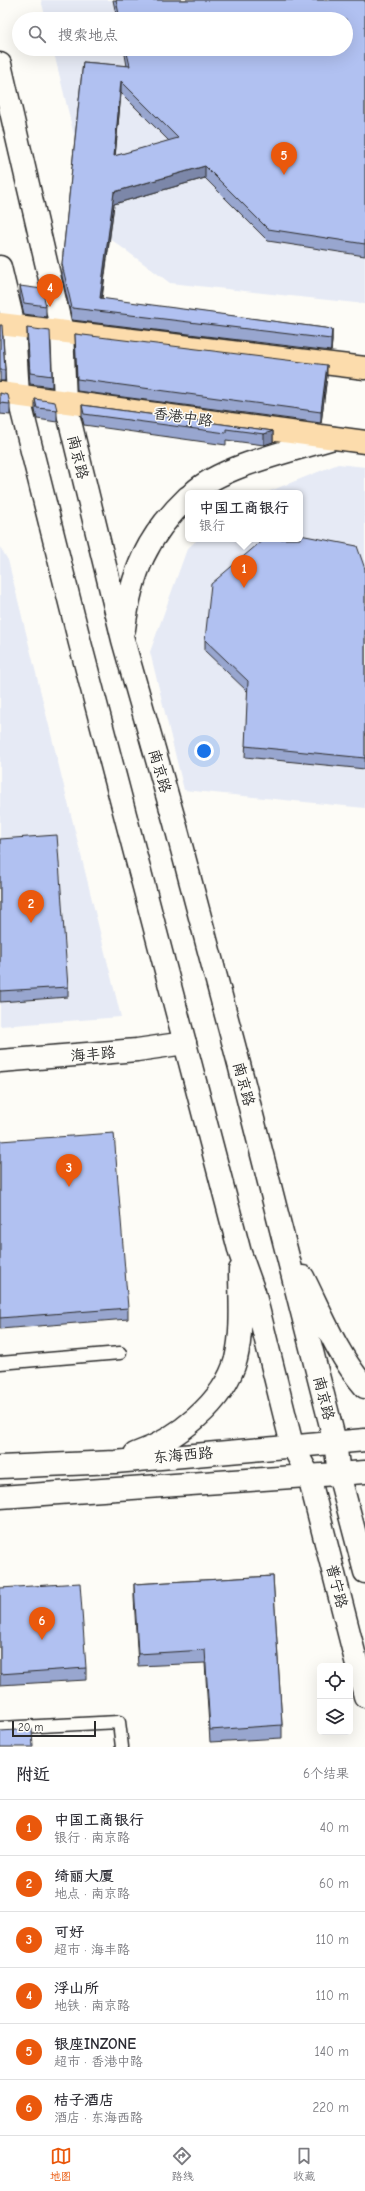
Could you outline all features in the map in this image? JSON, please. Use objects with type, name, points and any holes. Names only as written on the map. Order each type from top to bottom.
[{"type":"main road","name":"南京路","points":[[0,64],[62,331],[64,401],[123,640],[175,823],[285,1242],[335,1442],[340,1474]]},
{"type":"main road","points":[[0,267],[7,325],[9,394],[80,643],[240,1253],[254,1292],[292,1445],[308,1476]]},
{"type":"main road","points":[[7,325],[365,368]]},
{"type":"main road","name":"香港中路","points":[[9,394],[365,442]]},
{"type":"main road","points":[[196,490],[201,485],[230,471],[333,438]]},
{"type":"main road","points":[[123,640],[128,603],[134,577],[153,536],[185,500]]},
{"type":"main road","name":"海丰路","points":[[0,1061],[137,1050],[185,1042]]},
{"type":"main road","points":[[285,1242],[333,1341],[352,1372],[365,1387]]},
{"type":"main road","points":[[115,1462],[152,1448],[175,1433],[212,1402],[227,1381],[236,1359],[240,1330],[240,1253]]},
{"type":"main road","name":"东海西路","points":[[0,1467],[115,1462],[292,1445],[365,1440]]},
{"type":"main road","points":[[340,1474],[365,1472]]},
{"type":"main road","name":"东海西路","points":[[0,1498],[340,1474]]},
{"type":"main road","name":"普宁路","points":[[340,1474],[365,1572]]},
{"type":"main road","name":"普宁路","points":[[308,1476],[365,1696]]},
{"type":"lane","points":[[0,1363],[120,1353]]},
{"type":"lane","points":[[0,1728],[119,1722],[122,1747]]},
{"type":"shaded area","points":[[41,0],[365,0],[365,304],[170,283],[97,229],[55,56],[353,56],[353,12],[44,12]]},
{"type":"shaded area","points":[[338,464],[365,467],[365,808],[184,790],[150,652],[187,549],[195,542],[303,542],[303,490],[273,490]]},
{"type":"shaded area","points":[[0,547],[8,560],[121,1017],[0,1026]]},
{"type":"building","points":[[116,0],[365,0],[365,244],[268,229],[205,166],[114,192],[100,298],[332,329],[331,339],[72,308],[62,264],[83,62],[130,66],[128,56],[353,56],[353,12],[119,12]],"holes":[[[121,81],[178,138],[114,156]]]},
{"type":"building","points":[[20,286],[42,289],[46,306],[24,303]]},
{"type":"building","points":[[0,325],[2,325],[5,370],[0,370]]},
{"type":"building","points":[[27,328],[50,331],[52,376],[30,373]]},
{"type":"building","points":[[75,334],[327,365],[321,412],[77,379]]},
{"type":"building","points":[[0,393],[8,395],[10,404],[0,403]]},
{"type":"building","points":[[35,399],[55,402],[57,410],[37,408]]},
{"type":"building","points":[[82,405],[273,431],[264,434],[226,429],[226,433],[84,414]]},
{"type":"building","points":[[303,536],[357,546],[365,569],[365,758],[245,746],[248,681],[205,640],[211,584],[260,542],[303,542]]},
{"type":"building","points":[[57,835],[68,987],[0,991],[0,839]]},
{"type":"building","points":[[114,1133],[128,1308],[0,1318],[0,1141]]},
{"type":"building","points":[[273,1576],[282,1725],[210,1730],[205,1650],[138,1654],[134,1584]]},
{"type":"building","points":[[80,1583],[86,1668],[0,1674],[0,1588]]},
{"type":"building","points":[[32,1729],[33,1747],[0,1747],[0,1731]]},
{"type":"place","name":"银座INZONE","points":[[284,175]]},
{"type":"place","name":"浮山所","points":[[50,307]]},
{"type":"place","name":"中国工商银行","points":[[244,588]]},
{"type":"place","name":"绮丽大厦","points":[[31,923]]},
{"type":"place","name":"可好","points":[[69,1187]]},
{"type":"place","name":"桔子酒店","points":[[42,1640]]}]
